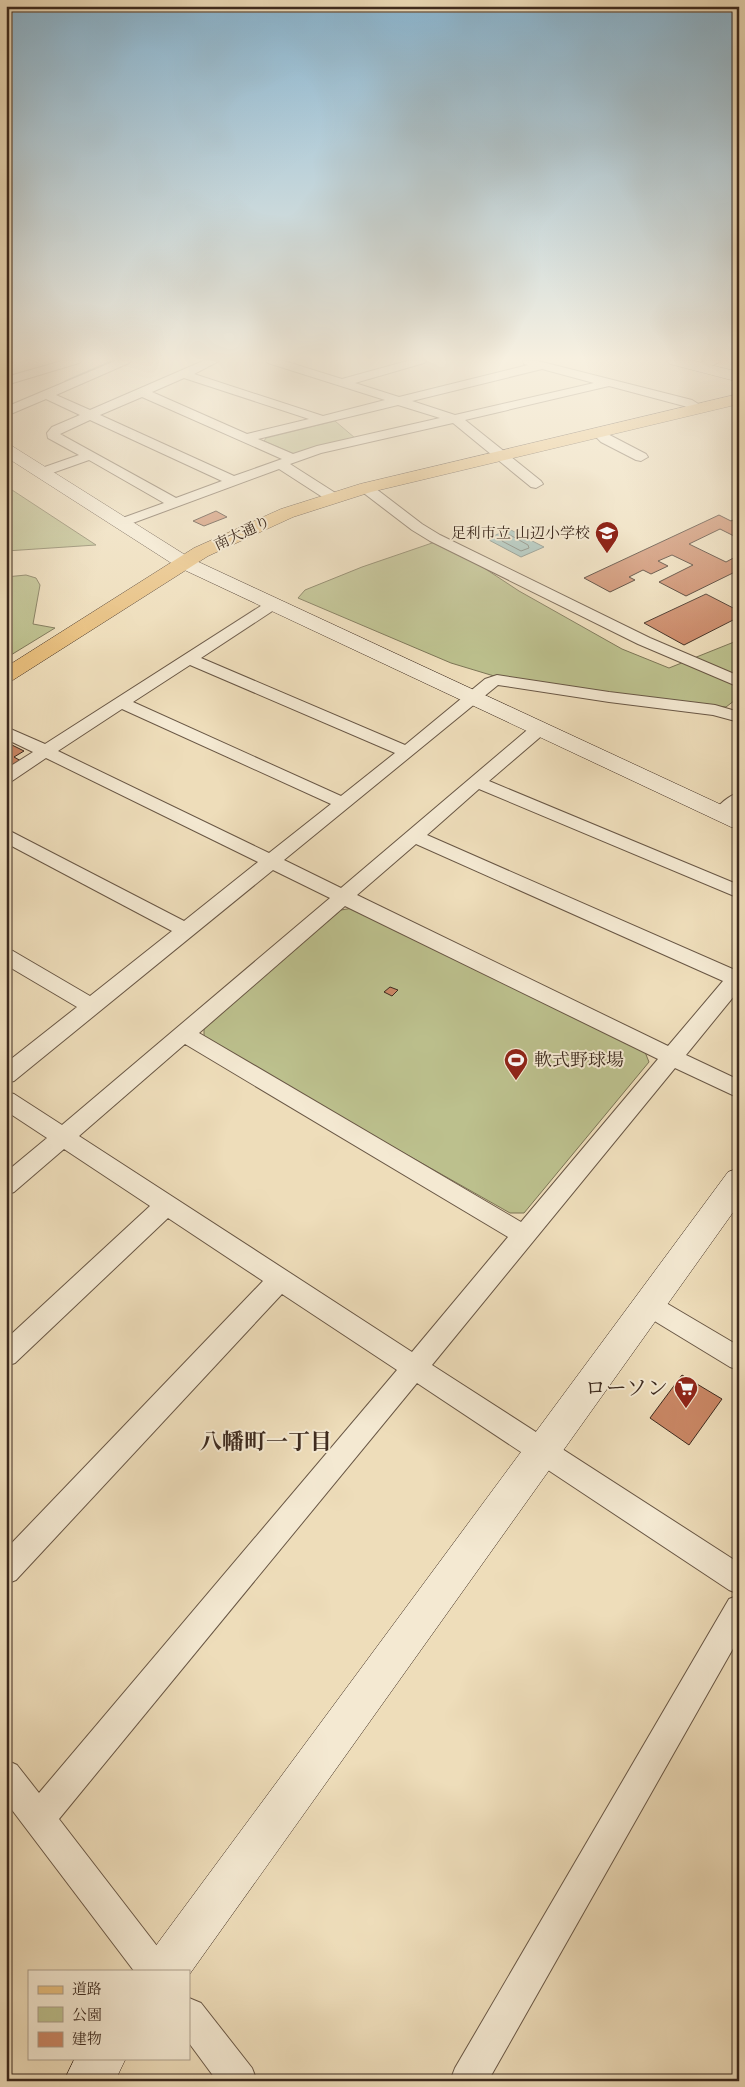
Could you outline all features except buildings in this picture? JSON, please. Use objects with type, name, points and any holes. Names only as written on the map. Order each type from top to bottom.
[{"type":"main road","name":"南大通り","points":[[6,676],[183,562],[232,536],[332,497],[491,458]]},
{"type":"street","points":[[18,458],[183,562],[272,605],[730,818],[739,798]]},
{"type":"street","points":[[41,474],[83,458]]},
{"type":"street","points":[[93,458],[174,503]]},
{"type":"street","points":[[185,458],[233,481]]},
{"type":"street","points":[[504,458],[536,484]]},
{"type":"street","points":[[122,523],[293,459]]},
{"type":"street","points":[[279,463],[332,497]]},
{"type":"street","points":[[366,488],[417,527],[435,538],[644,641],[739,682]]},
{"type":"street","points":[[6,777],[272,605]]},
{"type":"street","points":[[189,659],[408,752]]},
{"type":"street","points":[[6,1074],[408,752],[491,682],[497,680],[609,697],[715,710],[739,718]]},
{"type":"street","points":[[122,702],[343,803]]},
{"type":"street","points":[[6,1186],[539,728]]},
{"type":"street","points":[[6,732],[739,1090]]},
{"type":"street","points":[[477,782],[739,892]]},
{"type":"street","points":[[6,835],[186,930]]},
{"type":"street","points":[[38,1818],[62,1792],[738,977],[414,836]]},
{"type":"street","points":[[6,956],[91,1006]]},
{"type":"street","points":[[184,1034],[524,1235]]},
{"type":"street","points":[[6,1100],[739,1580]]},
{"type":"street","points":[[166,1970],[647,1304],[739,1180]]},
{"type":"street","points":[[6,1356],[167,1205]]},
{"type":"street","points":[[6,1570],[280,1279]]},
{"type":"street","points":[[647,1304],[739,1359]]},
{"type":"street","points":[[468,2081],[739,1609]]},
{"type":"street","points":[[6,1776],[154,1970]]},
{"type":"street","points":[[190,2016],[239,2081]]},
{"type":"street","points":[[87,2081],[102,2060]]},
{"type":"green space","points":[[6,486],[96,545],[6,551]]},
{"type":"green space","points":[[435,542],[478,564],[519,591],[622,649],[669,668],[739,640],[739,697],[726,707],[662,701],[494,676],[451,663],[298,598],[305,590],[362,567]]},
{"type":"green space","points":[[26,575],[36,578],[40,585],[33,624],[55,628],[6,658],[6,577]]},
{"type":"green space","points":[[353,908],[645,1052],[649,1062],[524,1213],[510,1213],[204,1040],[204,1027],[341,910]]},
{"type":"water","points":[[509,529],[544,547],[521,557],[487,539]]},
{"type":"place","name":"足利市立 山辺小学校","points":[[607,554]]},
{"type":"place","name":"軟式野球場","points":[[516,1081]]},
{"type":"place","name":"ローソン","points":[[686,1409]]},
{"type":"district","name":"八幡町一丁目","points":[[266,1441]]}]
